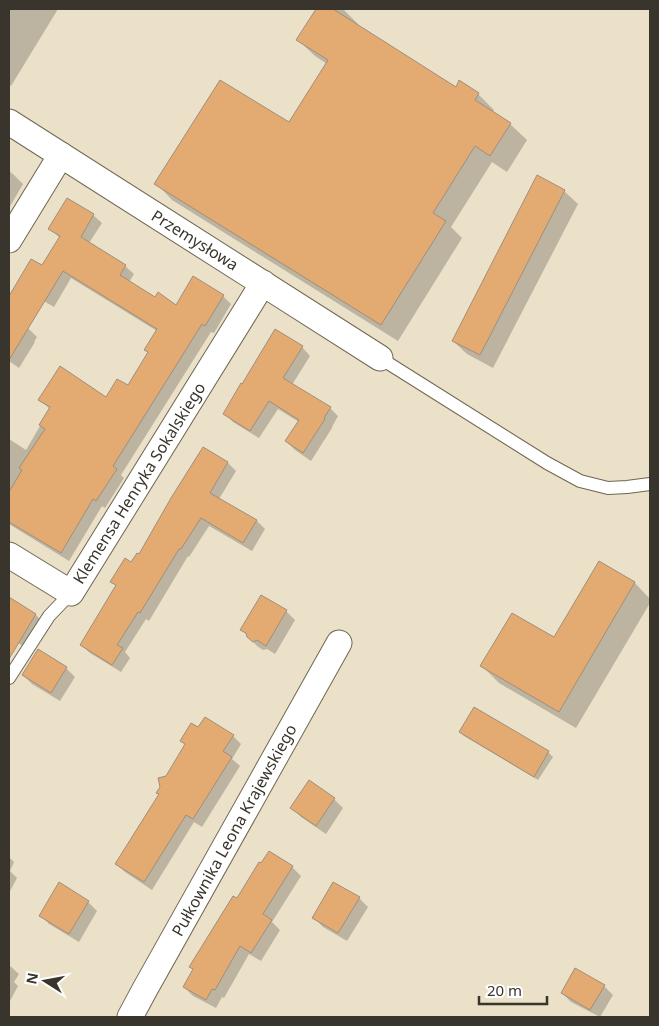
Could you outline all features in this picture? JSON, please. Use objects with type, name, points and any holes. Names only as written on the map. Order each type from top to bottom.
[{"type":"street","name":"Przemysłowa","points":[[9,122],[380,358]]},
{"type":"street","points":[[9,240],[61,155]]},
{"type":"street","name":"Klemensa Henryka Sokalskiego","points":[[71,593],[263,283]]},
{"type":"street","points":[[9,555],[71,593]]},
{"type":"street","name":"Pułkownika Leona Krajewskiego","points":[[130,1017],[339,643]]},
{"type":"lane","points":[[380,358],[547,463],[580,481],[608,488],[650,484]]},
{"type":"lane","name":"Klemensa Henryka Sokalskiego","points":[[9,678],[49,616],[71,593]]},
{"type":"building","points":[[316,9],[333,9],[456,87],[459,80],[479,93],[475,100],[511,123],[490,156],[475,146],[433,213],[446,221],[381,325],[154,184],[220,80],[289,122],[328,60],[296,40]]},
{"type":"building","points":[[537,175],[565,190],[480,355],[452,341]]},
{"type":"building","points":[[67,198],[94,214],[81,237],[126,265],[120,275],[155,297],[158,292],[176,305],[193,276],[224,295],[205,326],[202,324],[113,466],[117,469],[96,501],[93,499],[61,553],[9,522],[9,492],[22,470],[19,468],[45,429],[39,425],[50,407],[38,400],[60,366],[106,397],[117,379],[128,385],[148,352],[144,350],[157,329],[63,271],[9,360],[9,296],[31,259],[42,265],[60,236],[48,229]]},
{"type":"building","points":[[275,329],[303,346],[283,378],[331,407],[303,453],[285,441],[299,420],[269,401],[250,431],[223,414]]},
{"type":"building","points":[[203,447],[228,462],[210,493],[257,520],[243,543],[201,518],[181,549],[179,549],[140,613],[138,612],[117,645],[123,648],[112,665],[80,645],[116,585],[110,582],[125,558],[131,562],[137,553],[139,554]]},
{"type":"building","points":[[599,561],[635,582],[559,712],[480,666],[512,613],[554,637]]},
{"type":"building","points":[[261,595],[287,610],[266,646],[257,640],[253,642],[247,637],[246,633],[240,630]]},
{"type":"building","points":[[9,597],[36,614],[9,659]]},
{"type":"building","points":[[38,649],[67,667],[51,693],[22,675]]},
{"type":"building","points":[[474,707],[549,751],[534,777],[459,732]]},
{"type":"building","points":[[205,717],[234,735],[223,751],[232,757],[193,819],[186,815],[144,882],[115,864],[159,794],[156,793],[160,787],[158,778],[166,776],[185,744],[180,741],[191,723],[198,727]]},
{"type":"building","points":[[309,780],[335,798],[316,826],[290,808]]},
{"type":"building","points":[[269,851],[293,866],[263,914],[272,920],[251,953],[240,946],[215,990],[212,989],[206,1000],[183,987],[193,969],[189,967],[233,896],[237,898],[259,862],[261,863]]},
{"type":"building","points":[[59,882],[89,901],[69,934],[39,916]]},
{"type":"building","points":[[333,882],[360,897],[338,933],[312,918]]},
{"type":"building","points":[[575,968],[605,985],[590,1010],[561,993]]}]
